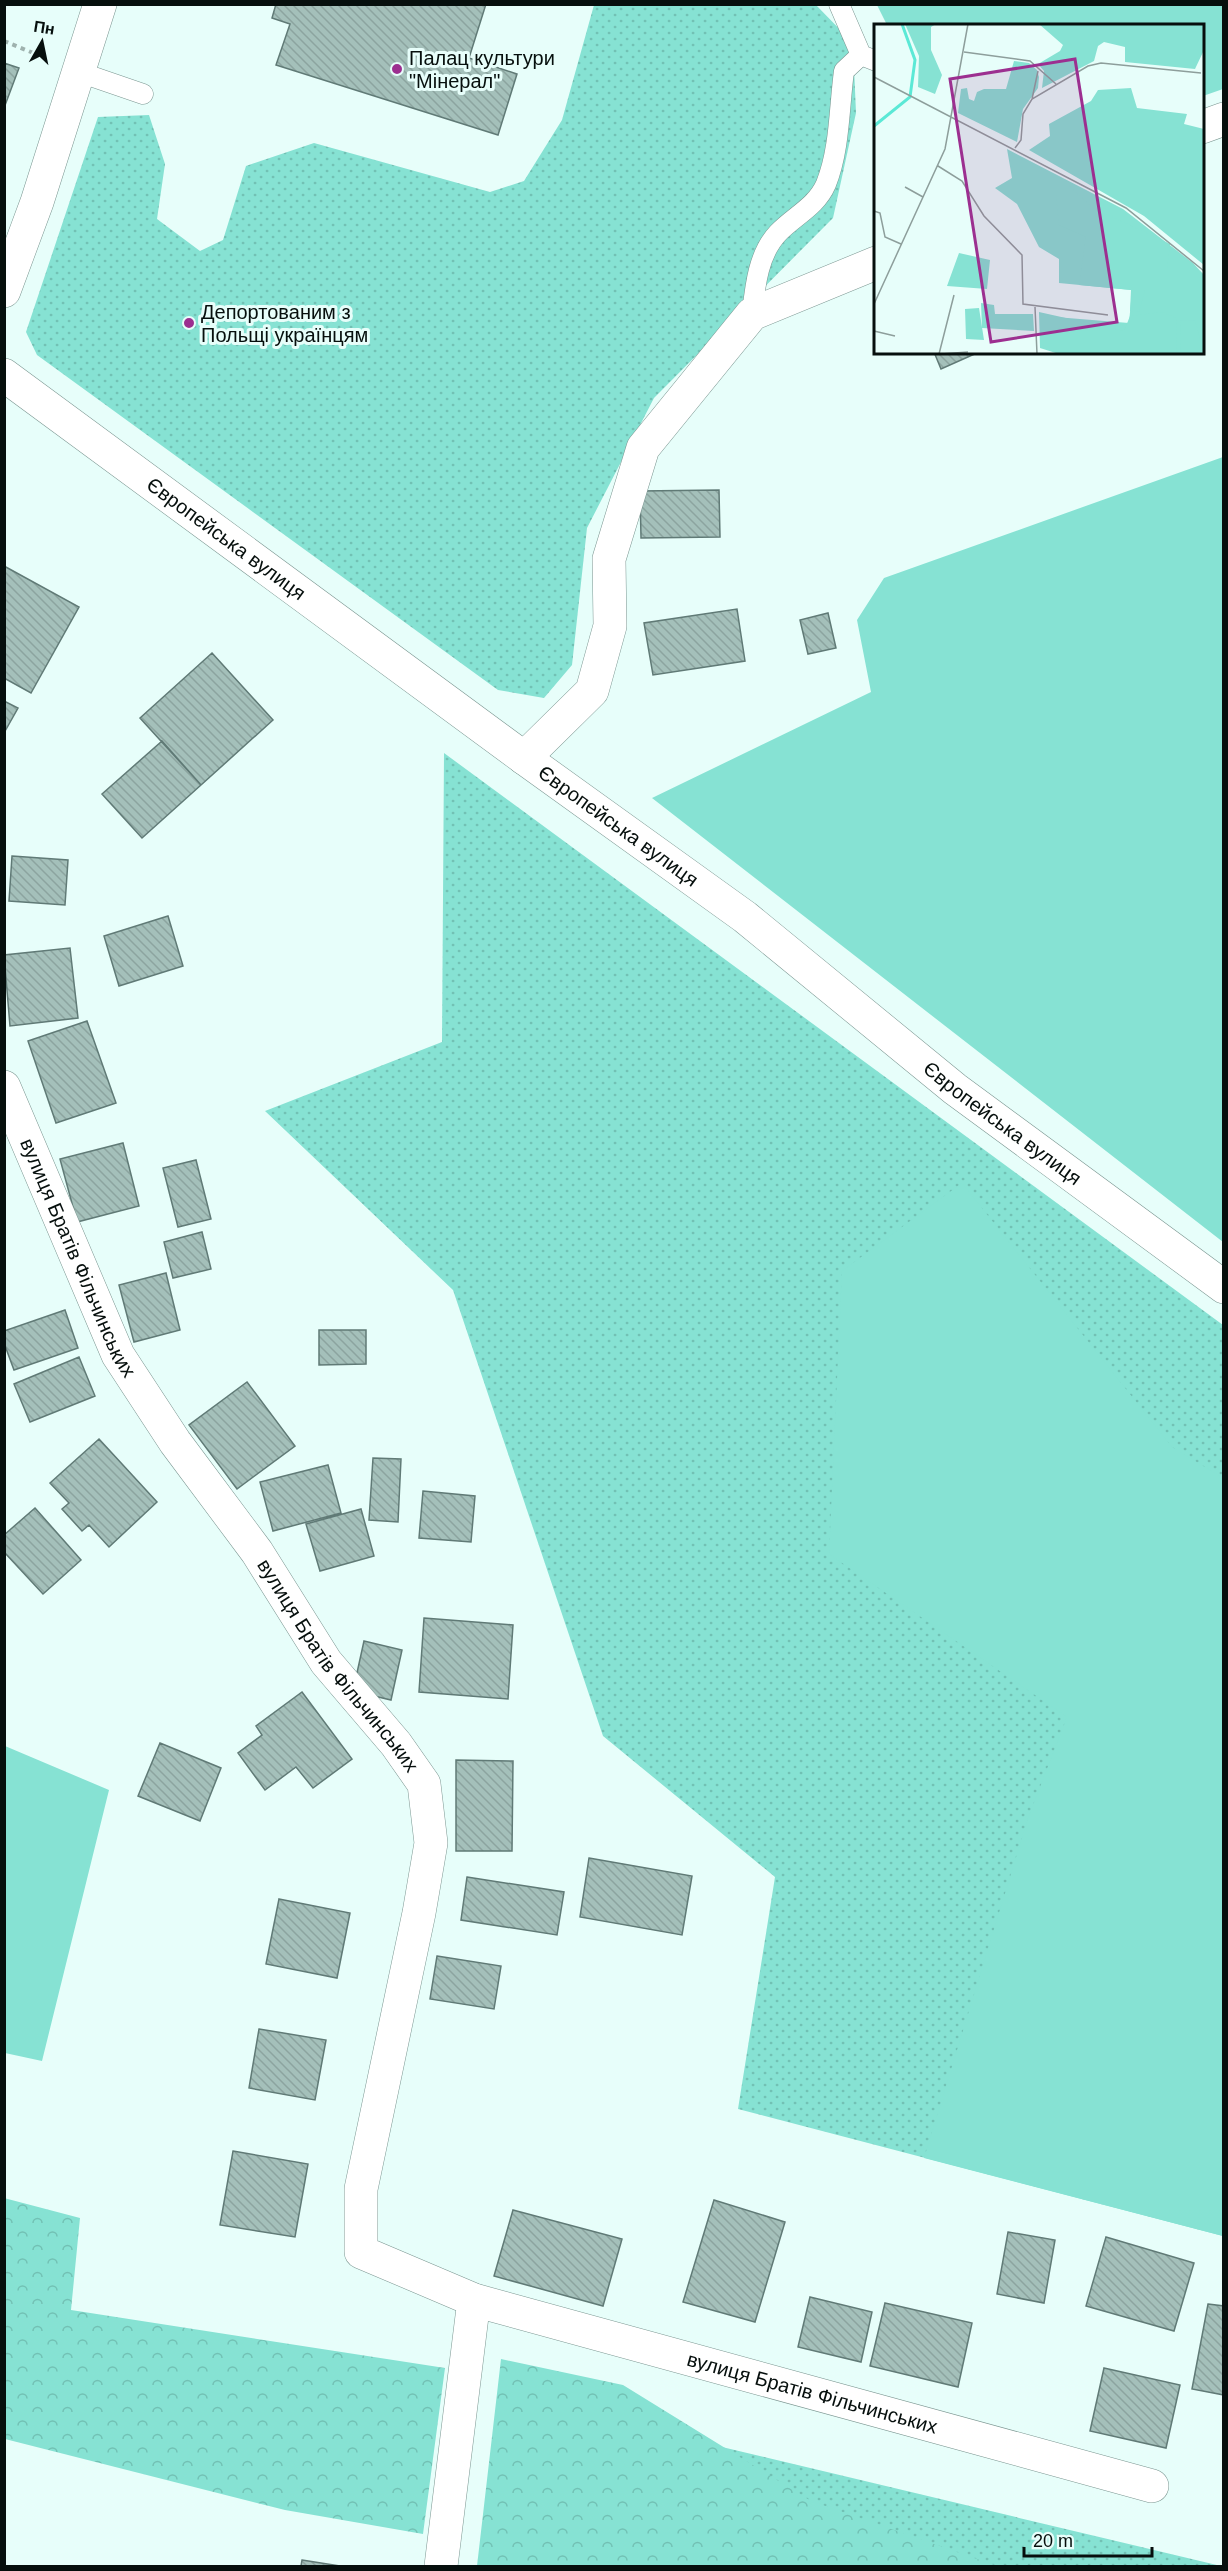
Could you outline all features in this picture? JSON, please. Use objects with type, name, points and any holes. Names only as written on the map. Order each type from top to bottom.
[{"type":"street","points":[[4,291],[37,202],[100,4]]},
{"type":"street","points":[[1204,127],[1224,118]]},
{"type":"street","points":[[524,758],[592,691],[610,626],[609,559],[643,448],[752,314],[874,264]]},
{"type":"street","name":"Європейська вулиця","points":[[4,375],[66,418],[524,758],[745,917],[955,1089],[1224,1287]]},
{"type":"street","name":"вулиця Братів Фільчинських","points":[[4,1087],[118,1355],[175,1442],[257,1552],[326,1662],[396,1744],[424,1784],[431,1843],[419,1913],[361,2189],[361,2252],[474,2300],[1152,2486]]},
{"type":"street","points":[[441,2566],[474,2300]]},
{"type":"lane","points":[[752,314],[757,278],[773,241],[777,234],[808,209],[825,185],[837,142],[844,71],[868,58],[839,4]]},
{"type":"lane","points":[[79,72],[143,94]]},
{"type":"green space","points":[[594,5],[816,5],[853,43],[856,113],[833,218],[654,398],[587,528],[572,665],[544,698],[498,690],[37,355],[26,332],[98,117],[149,115],[165,164],[157,219],[200,251],[223,240],[246,166],[314,143],[490,192],[524,181],[562,120]]},
{"type":"green space","points":[[877,5],[1223,5],[1223,89],[1204,96],[1204,24],[886,24]]},
{"type":"green space","points":[[1224,457],[1223,1242],[652,798],[871,692],[857,620],[884,578]]},
{"type":"green space","points":[[444,753],[1223,1325],[1223,2236],[738,2109],[775,1877],[603,1736],[453,1290],[265,1111],[442,1042]]},
{"type":"green space","points":[[962,1183],[1172,1447],[1223,1478],[1223,2236],[924,2158],[1028,1818],[1067,1717],[829,1554],[842,1271]]},
{"type":"green space","points":[[5,1746],[109,1790],[42,2061],[5,2053]]},
{"type":"green space","points":[[4,2198],[80,2218],[71,2310],[445,2368],[423,2534],[285,2510],[5,2439]]},
{"type":"green space","points":[[501,2359],[623,2385],[811,2501],[997,2566],[477,2566]]},
{"type":"green space","points":[[533,2402],[1221,2566],[509,2566]]},
{"type":"building","name":"Палац культури \"Мінерал\"","points":[[276,4],[486,4],[469,58],[517,74],[498,135],[276,65],[290,24],[272,18]]},
{"type":"building","points":[[4,63],[19,68],[4,108]]},
{"type":"building","points":[[935,354],[975,354],[941,369]]},
{"type":"building","points":[[719,490],[720,537],[641,538],[640,491]]},
{"type":"building","points":[[4,566],[79,607],[31,693],[4,678]]},
{"type":"building","points":[[737,609],[745,661],[653,675],[644,623]]},
{"type":"building","points":[[828,613],[836,648],[808,654],[800,620]]},
{"type":"building","points":[[212,653],[273,720],[201,785],[140,718]]},
{"type":"building","points":[[4,701],[18,708],[4,733]]},
{"type":"building","points":[[162,741],[201,785],[142,838],[102,794]]},
{"type":"building","points":[[12,856],[68,860],[65,905],[9,901]]},
{"type":"building","points":[[168,916],[183,966],[119,986],[104,936]]},
{"type":"building","points":[[70,948],[78,1018],[10,1026],[4,955]]},
{"type":"building","points":[[87,1021],[116,1103],[56,1123],[28,1041]]},
{"type":"building","points":[[123,1143],[139,1206],[77,1222],[60,1159]]},
{"type":"building","points":[[196,1160],[211,1219],[178,1227],[163,1168]]},
{"type":"building","points":[[202,1232],[211,1269],[173,1278],[164,1242]]},
{"type":"building","points":[[166,1273],[180,1330],[134,1342],[119,1285]]},
{"type":"building","points":[[65,1310],[78,1348],[14,1370],[4,1343],[4,1331]]},
{"type":"building","points":[[319,1330],[366,1330],[366,1364],[319,1365]]},
{"type":"building","points":[[79,1357],[95,1396],[30,1422],[14,1384]]},
{"type":"building","points":[[247,1382],[295,1446],[237,1489],[189,1425]]},
{"type":"building","points":[[99,1439],[157,1502],[109,1547],[89,1525],[82,1531],[62,1509],[69,1503],[50,1483]]},
{"type":"building","points":[[373,1458],[401,1459],[398,1522],[369,1520]]},
{"type":"building","points":[[328,1465],[341,1513],[273,1531],[260,1482]]},
{"type":"building","points":[[423,1491],[475,1496],[471,1542],[419,1538]]},
{"type":"building","points":[[35,1508],[81,1560],[43,1594],[4,1552],[4,1535]]},
{"type":"building","points":[[361,1509],[374,1556],[320,1571],[306,1524]]},
{"type":"building","points":[[424,1618],[513,1625],[508,1699],[419,1692]]},
{"type":"building","points":[[364,1641],[402,1650],[391,1700],[353,1691]]},
{"type":"building","points":[[302,1692],[352,1759],[313,1788],[296,1767],[265,1790],[238,1753],[262,1735],[256,1726]]},
{"type":"building","points":[[160,1743],[221,1768],[200,1821],[138,1796]]},
{"type":"building","points":[[456,1760],[513,1761],[512,1851],[456,1851]]},
{"type":"building","points":[[589,1858],[692,1876],[682,1935],[580,1917]]},
{"type":"building","points":[[467,1877],[564,1892],[557,1935],[461,1920]]},
{"type":"building","points":[[279,1899],[350,1913],[337,1978],[266,1964]]},
{"type":"building","points":[[437,1956],[501,1966],[494,2009],[430,1999]]},
{"type":"building","points":[[259,2029],[326,2040],[315,2100],[249,2088]]},
{"type":"building","points":[[233,2151],[308,2164],[295,2237],[220,2225]]},
{"type":"building","points":[[714,2200],[785,2222],[755,2322],[683,2302]]},
{"type":"building","points":[[513,2210],[622,2239],[603,2306],[494,2276]]},
{"type":"building","points":[[1008,2232],[1055,2240],[1044,2303],[997,2294]]},
{"type":"building","points":[[1106,2237],[1194,2263],[1174,2331],[1086,2306]]},
{"type":"building","points":[[810,2297],[872,2312],[861,2362],[798,2347]]},
{"type":"building","points":[[885,2303],[972,2323],[958,2387],[870,2366]]},
{"type":"building","points":[[1208,2304],[1224,2306],[1224,2395],[1192,2389]]},
{"type":"building","points":[[1104,2368],[1180,2385],[1166,2448],[1090,2431]]},
{"type":"building","points":[[302,2560],[340,2566],[301,2566]]},
{"type":"place","name":"Палац культури \"Мінерал\"","points":[[397,69]]},
{"type":"place","name":"Депортованим з Польщі українцям","points":[[189,323]]}]
